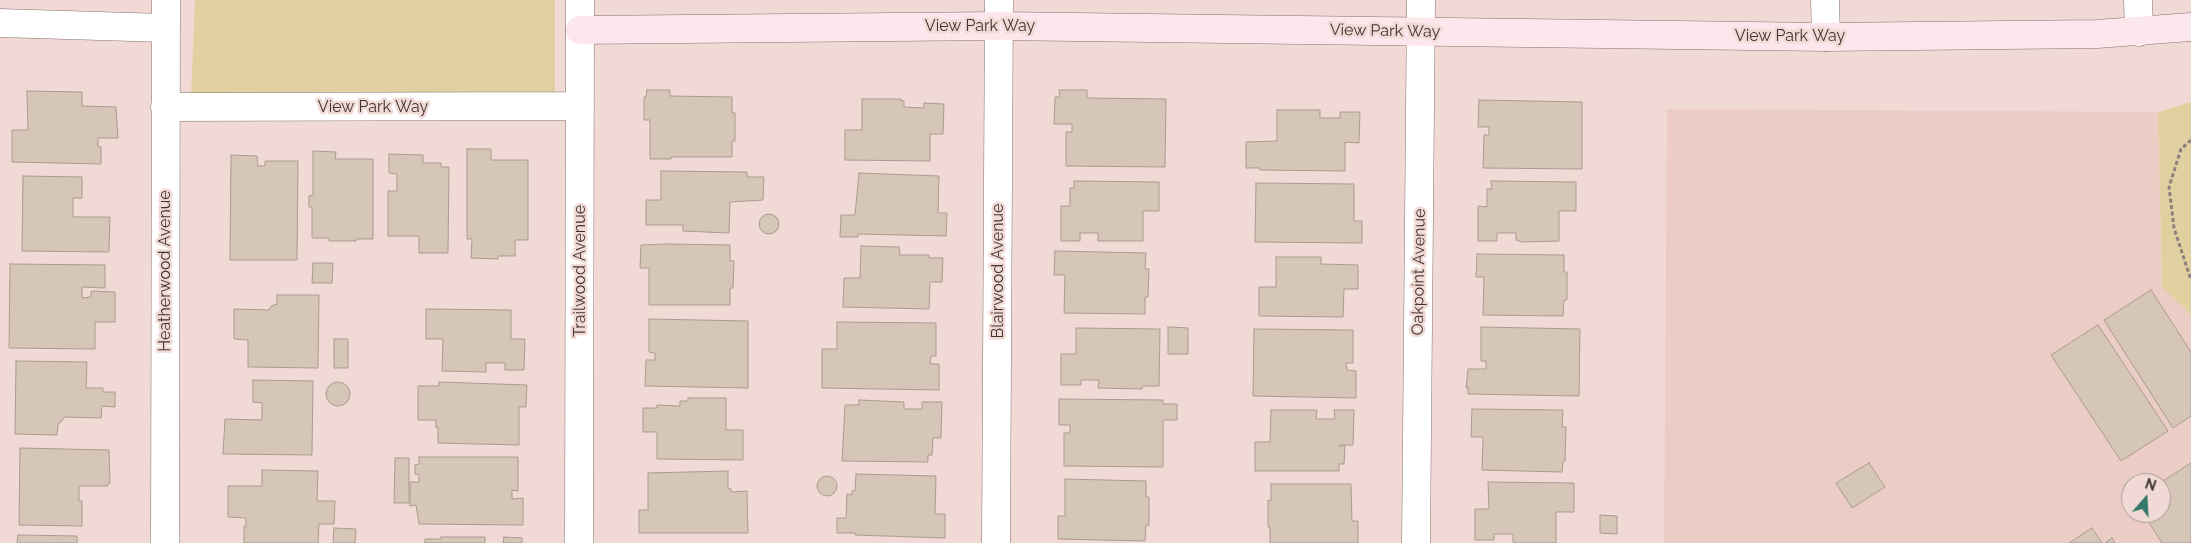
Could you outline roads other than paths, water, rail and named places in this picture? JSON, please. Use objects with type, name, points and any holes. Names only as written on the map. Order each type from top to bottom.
[{"type":"street","name":"Heatherwood Avenue","points":[[165,543],[166,0]]},
{"type":"street","name":"Trailwood Avenue","points":[[579,543],[580,0]]},
{"type":"street","name":"Oakpoint Avenue","points":[[1416,543],[1421,0]]},
{"type":"street","points":[[1825,0],[1826,37]]},
{"type":"street","points":[[2138,0],[2139,32]]},
{"type":"street","name":"View Park Way","points":[[580,30],[999,13],[1421,31],[1826,37],[2139,32],[2191,28]]},
{"type":"street","name":"Blairwood Avenue","points":[[996,543],[999,13]]},
{"type":"street","points":[[0,23],[165,28]]},
{"type":"street","name":"View Park Way","points":[[165,107],[580,106]]}]
